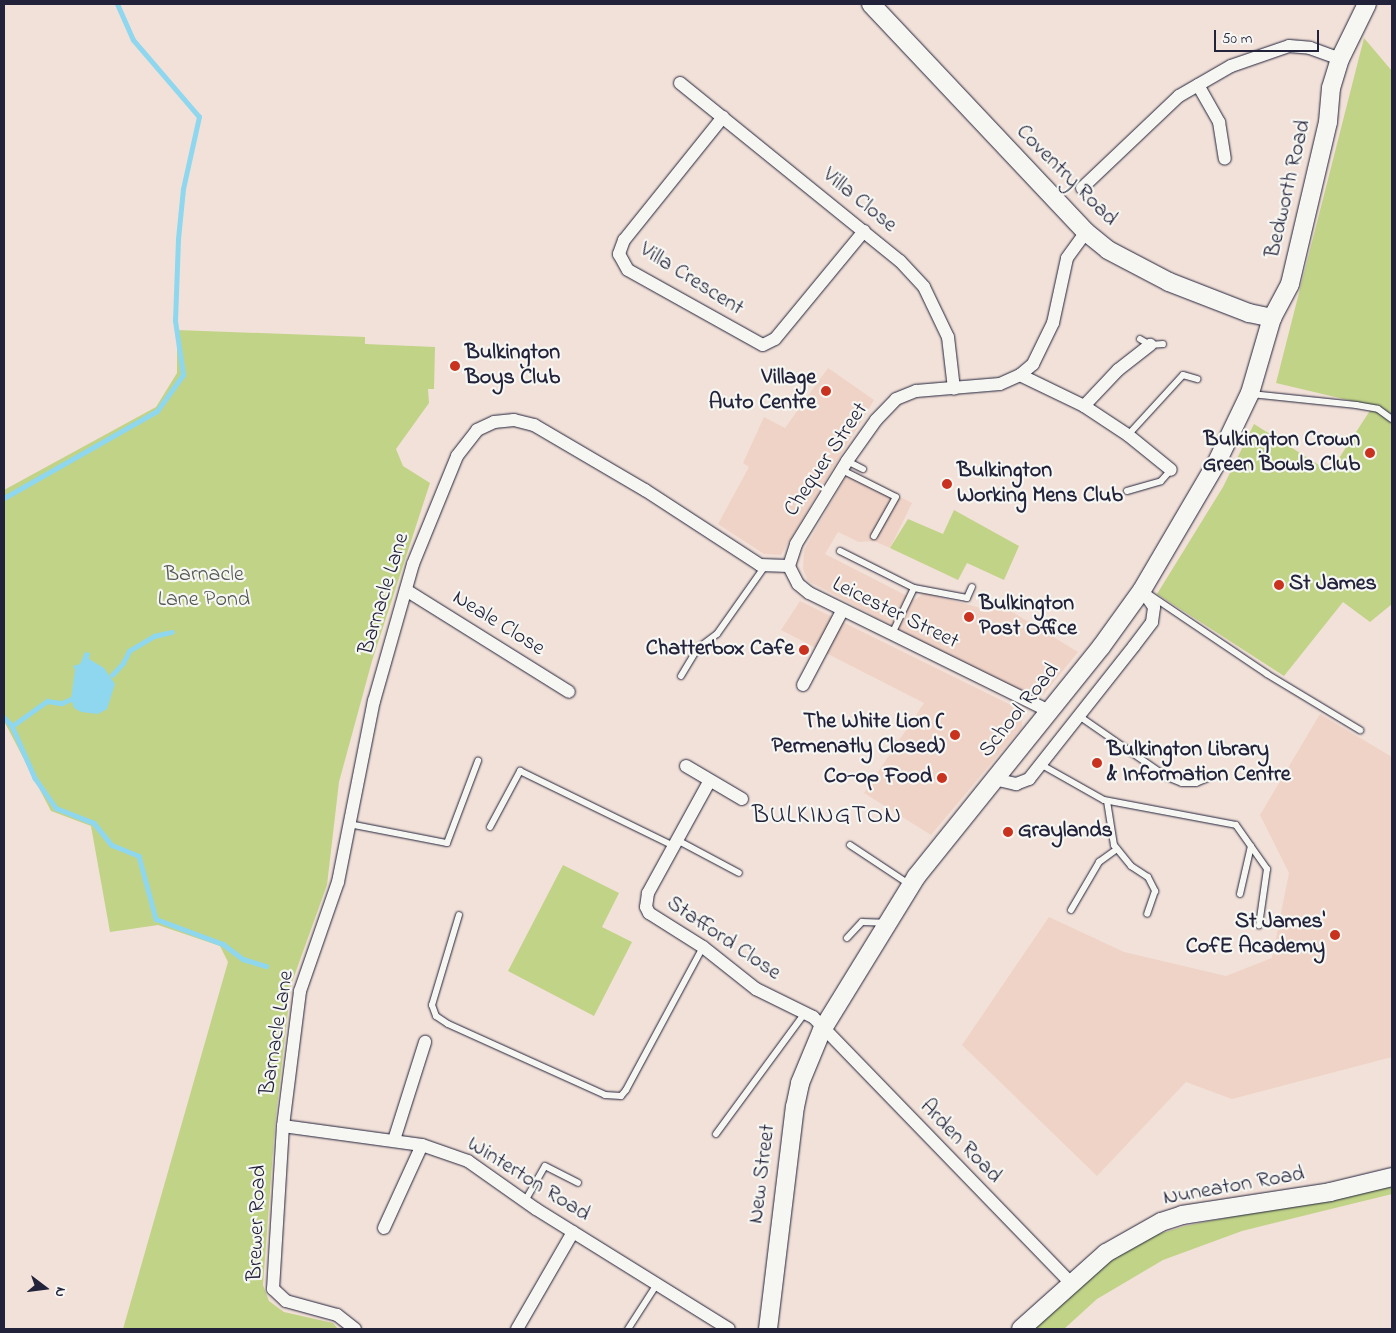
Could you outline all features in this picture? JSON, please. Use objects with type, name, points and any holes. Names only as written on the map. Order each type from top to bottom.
[{"type":"main road","name":"Coventry Road","points":[[871,4],[1086,232],[1108,250],[1168,282],[1249,313],[1272,318]]},
{"type":"main road","name":"Bedworth Road","points":[[1251,389],[1272,318],[1290,284],[1306,225],[1328,122],[1331,88],[1340,59],[1367,4]]},
{"type":"main road","name":"School Road","points":[[822,1030],[910,884],[1049,712],[1142,590],[1216,464],[1251,389]]},
{"type":"main road","name":"New Street","points":[[768,1329],[795,1107],[803,1076],[822,1030]]},
{"type":"main road","name":"Nuneaton Road","points":[[1021,1329],[1070,1282],[1120,1243],[1161,1222],[1182,1215],[1330,1192],[1392,1177]]},
{"type":"street","points":[[1082,188],[1163,110],[1198,85],[1231,66],[1279,48],[1300,46],[1340,59]]},
{"type":"street","name":"Villa Close","points":[[680,83],[723,116],[905,266],[935,304],[948,337],[954,389]]},
{"type":"street","points":[[1198,85],[1219,122],[1225,159]]},
{"type":"street","name":"Villa Crescent","points":[[723,116],[624,240],[619,254],[628,270],[763,345],[775,340],[864,231]]},
{"type":"street","name":"Chequer Street","points":[[789,566],[796,544],[845,465],[876,420],[896,399],[916,391],[986,387],[1020,375],[1033,364],[1048,339],[1067,258],[1086,232]]},
{"type":"street","points":[[1084,406],[1145,342]]},
{"type":"street","points":[[1020,375],[1084,406],[1128,435],[1171,470]]},
{"type":"street","name":"Barnacle Lane","points":[[283,1126],[300,991],[338,882],[348,824],[374,701],[406,590],[438,498],[457,456],[477,430],[504,420],[534,425],[765,566]]},
{"type":"street","points":[[765,566],[789,566]]},
{"type":"street","name":"Leicester Street","points":[[789,566],[803,588],[842,611],[1049,712]]},
{"type":"street","name":"Neale Close","points":[[406,590],[568,692]]},
{"type":"street","points":[[994,779],[1016,784],[1029,778],[1079,716],[1152,622],[1154,607],[1142,590]]},
{"type":"street","points":[[803,685],[842,611]]},
{"type":"street","points":[[686,766],[709,782],[742,799]]},
{"type":"street","name":"Stafford Close","points":[[709,782],[674,842],[648,893],[646,907],[654,919],[703,947],[756,989],[806,1012],[822,1030]]},
{"type":"street","name":"Arden Road","points":[[822,1030],[1070,1282]]},
{"type":"street","points":[[394,1140],[425,1042]]},
{"type":"street","name":"Winterton Road","points":[[283,1126],[422,1145],[468,1160],[525,1201],[729,1329]]},
{"type":"street","name":"Brewer Road","points":[[283,1126],[273,1289],[286,1301],[337,1316],[355,1329]]},
{"type":"street","points":[[384,1228],[422,1145]]},
{"type":"street","points":[[517,1329],[573,1232]]},
{"type":"lane","points":[[1145,342],[1163,344]]},
{"type":"lane","points":[[1128,435],[1183,375],[1197,379]]},
{"type":"lane","points":[[1251,389],[1378,409],[1392,419]]},
{"type":"lane","points":[[845,465],[863,469]]},
{"type":"lane","points":[[845,465],[896,498],[874,536]]},
{"type":"lane","points":[[1128,491],[1161,481],[1171,470]]},
{"type":"lane","points":[[840,551],[914,588],[967,598],[972,587]]},
{"type":"lane","points":[[682,676],[697,648],[717,634],[765,566]]},
{"type":"lane","points":[[892,635],[914,588]]},
{"type":"lane","points":[[1142,590],[1267,674],[1360,730]]},
{"type":"lane","points":[[1079,716],[1167,777],[1182,783],[1196,783],[1210,777]]},
{"type":"lane","points":[[348,824],[447,843],[478,761]]},
{"type":"lane","points":[[1040,764],[1079,789],[1107,801],[1230,823],[1240,829],[1267,869],[1268,876],[1258,925]]},
{"type":"lane","points":[[490,826],[520,771],[739,873]]},
{"type":"lane","points":[[1107,801],[1117,849],[1131,866],[1148,877],[1155,891],[1147,914]]},
{"type":"lane","points":[[850,845],[910,884]]},
{"type":"lane","points":[[1240,894],[1251,846]]},
{"type":"lane","points":[[1071,910],[1099,862],[1117,849]]},
{"type":"lane","points":[[458,916],[432,1005],[436,1016],[448,1024],[604,1095],[621,1096],[626,1090],[703,947]]},
{"type":"lane","points":[[847,938],[862,922],[885,923]]},
{"type":"lane","points":[[716,1134],[806,1012]]},
{"type":"lane","points":[[525,1201],[545,1166],[578,1183]]},
{"type":"lane","points":[[628,1329],[656,1284]]},
{"type":"shaded area","points":[[828,368],[874,400],[781,555],[764,554],[718,524],[749,467],[743,463],[764,417],[785,428]]},
{"type":"shaded area","points":[[849,471],[912,503],[890,548],[874,541],[859,542],[838,532],[825,554],[915,600],[924,593],[992,611],[996,602],[1078,652],[1043,695],[1032,696],[982,674],[808,581],[803,569],[804,550]]},
{"type":"shaded area","points":[[800,601],[1021,710],[1022,727],[931,835],[864,793],[924,703],[781,630]]},
{"type":"shaded area","name":"St James' CofE Academy","points":[[1320,714],[1392,757],[1392,1057],[1232,1099],[1186,1082],[1097,1176],[962,1045],[1049,917],[1124,952],[1226,976],[1272,958],[1289,873],[1260,815]]},
{"type":"green space","points":[[1364,38],[1392,71],[1392,604],[1370,622],[1343,602],[1284,676],[1157,594],[1223,487],[1254,424],[1330,472],[1373,406],[1276,383]]},
{"type":"green space","name":"Barnacle Lane Pond","points":[[177,330],[365,337],[365,344],[435,347],[434,389],[428,389],[429,403],[396,449],[403,466],[430,483],[372,661],[339,782],[327,885],[291,985],[275,1124],[263,1285],[269,1301],[284,1312],[333,1323],[338,1329],[123,1329],[228,962],[220,946],[158,925],[110,932],[91,826],[51,811],[4,721],[4,490],[156,407],[177,373]]},
{"type":"green space","points":[[954,510],[1019,546],[1004,580],[967,563],[958,580],[890,548],[908,519],[943,534]]},
{"type":"green space","points":[[563,865],[619,893],[602,927],[632,942],[594,1016],[508,971]]},
{"type":"green space","points":[[1392,1185],[1392,1194],[1242,1231],[1163,1260],[1097,1299],[1064,1329],[1029,1329],[1112,1260],[1149,1237],[1185,1226]]},
{"type":"water","points":[[85,652],[90,653],[89,659],[104,668],[115,684],[107,709],[98,714],[81,712],[74,708],[71,699],[75,670],[73,666],[80,664]]},
{"type":"waterway","points":[[4,498],[157,411],[183,375],[175,321],[178,239],[183,189],[199,117],[133,40],[117,4]]},
{"type":"waterway","points":[[112,675],[123,663],[129,651],[154,636],[172,632]]},
{"type":"waterway","points":[[12,726],[47,701],[62,703],[71,699]]},
{"type":"waterway","points":[[4,717],[12,726],[35,778],[56,808],[94,823],[112,845],[139,856],[156,919],[223,944],[243,959],[266,966]]},
{"type":"place","name":"Bulkington Boys Club","points":[[455,366]]},
{"type":"place","name":"Village Auto Centre","points":[[826,391]]},
{"type":"place","name":"Bulkington Crown Green Bowls Club","points":[[1370,453]]},
{"type":"place","name":"Bulkington Working Mens Club","points":[[947,484]]},
{"type":"place","name":"St James","points":[[1279,585]]},
{"type":"place","name":"Bulkington Post Office","points":[[969,617]]},
{"type":"place","name":"Chatterbox Cafe","points":[[804,650]]},
{"type":"place","name":"The White Lion ( Permenatly Closed)","points":[[955,735]]},
{"type":"place","name":"Bulkington Library & Information Centre","points":[[1097,763]]},
{"type":"place","name":"Co-op Food","points":[[942,778]]},
{"type":"place","name":"Graylands","points":[[1008,832]]},
{"type":"place","name":"St James' CofE Academy","points":[[1335,935]]},
{"type":"district","name":"BULKINGTON","points":[[827,816]]}]
